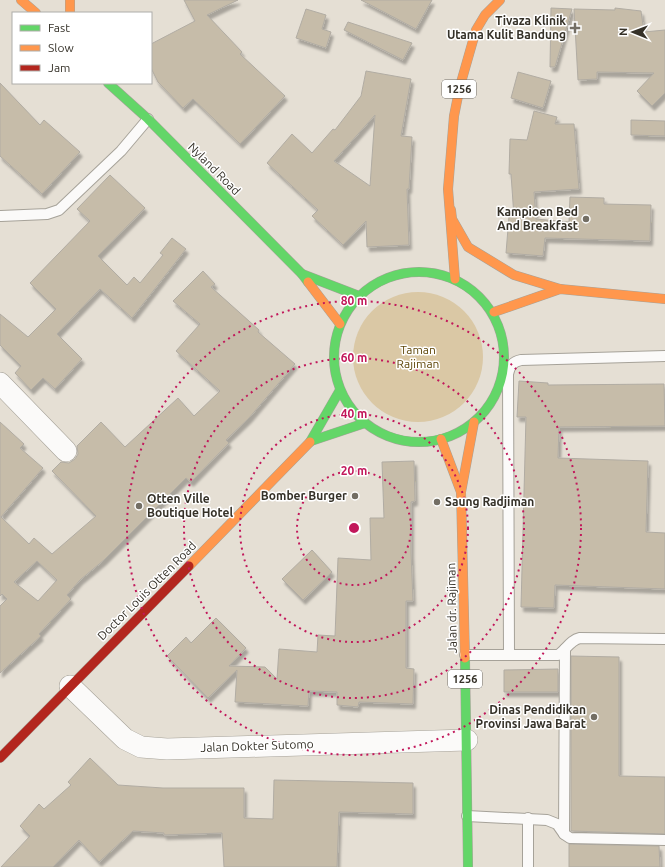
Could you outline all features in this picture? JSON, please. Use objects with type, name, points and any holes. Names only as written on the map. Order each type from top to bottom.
[{"type":"main road","points":[[21,0],[35,12]]},
{"type":"main road","points":[[70,0],[70,12]]},
{"type":"main road","name":"1256","points":[[455,279],[448,189],[454,116],[460,86],[476,30],[485,15],[500,0]]},
{"type":"main road","name":"Nyland Road","points":[[109,84],[148,119],[302,274],[340,324]]},
{"type":"main road","points":[[448,189],[452,219],[468,247],[514,275],[560,289],[665,299]]},
{"type":"main road","points":[[410,272],[433,272],[455,279],[474,291],[490,305],[494,312],[504,350],[502,373],[495,394],[483,414],[474,422],[453,435],[441,439],[421,442],[401,441],[382,434],[365,423],[355,413],[340,390],[334,368],[334,357],[340,324],[345,314],[359,296],[368,288],[399,274],[410,272]]},
{"type":"main road","name":"Nyland Road","points":[[302,274],[359,296]]},
{"type":"main road","points":[[494,312],[560,289]]},
{"type":"main road","name":"Doctor Louis Otten Road","points":[[0,758],[311,441],[340,390]]},
{"type":"main road","name":"Jalan dr. Rajiman","points":[[468,867],[467,740],[461,492],[474,422]]},
{"type":"main road","name":"Doctor Louis Otten Road","points":[[311,441],[365,423]]},
{"type":"main road","name":"Jalan dr. Rajiman","points":[[441,439],[461,492]]},
{"type":"street","points":[[0,383],[66,451]]},
{"type":"street","name":"Jalan Dokter Sutomo","points":[[70,686],[126,739],[141,746],[167,749],[467,740]]},
{"type":"lane","points":[[1,216],[47,214],[59,210],[121,151],[148,119]]},
{"type":"lane","points":[[509,654],[508,374],[510,366],[521,360],[665,356]]},
{"type":"lane","points":[[465,655],[558,655],[572,641],[580,638],[665,639]]},
{"type":"lane","points":[[564,834],[565,649]]},
{"type":"lane","points":[[467,816],[547,820],[556,824],[564,834],[570,838],[665,840]]},
{"type":"lane","points":[[528,818],[528,867]]},
{"type":"green space","name":"Taman Rajiman","points":[[424,292],[449,299],[464,311],[476,326],[482,344],[482,370],[476,388],[464,403],[449,415],[431,421],[412,422],[387,415],[372,403],[360,388],[354,370],[353,351],[360,326],[372,311],[387,299],[405,293]]},
{"type":"building","points":[[184,0],[238,0],[207,15],[242,52],[240,54],[285,96],[240,144],[193,99],[183,108],[158,82],[152,70],[152,43],[195,21]]},
{"type":"building","points":[[361,0],[432,0],[416,29]]},
{"type":"building","points":[[551,8],[572,9],[555,67],[550,67]]},
{"type":"building","points":[[615,8],[641,11],[644,32],[665,30],[665,93],[652,106],[637,91],[654,73],[597,72],[597,79],[578,80],[574,9],[615,10]]},
{"type":"building","points":[[306,9],[326,15],[322,29],[331,32],[326,48],[296,38]]},
{"type":"building","points":[[348,22],[412,43],[403,60],[344,30]]},
{"type":"building","points":[[366,71],[411,79],[401,136],[412,137],[409,189],[407,189],[409,245],[367,247],[366,221],[343,245],[312,216],[318,210],[267,163],[292,134],[312,153],[333,129],[335,130],[361,96]],"holes":[[[375,115],[370,186],[334,161]]]},
{"type":"building","points":[[518,72],[551,81],[543,108],[511,98]]},
{"type":"building","points":[[0,83],[40,125],[44,120],[80,152],[42,194],[0,156]]},
{"type":"building","points":[[534,111],[557,117],[555,124],[574,124],[579,189],[534,192],[536,219],[569,222],[570,197],[604,198],[604,204],[651,205],[650,241],[545,238],[543,256],[506,253],[509,216],[514,217],[511,174],[509,174],[510,139],[527,140]]},
{"type":"building","points":[[631,120],[665,121],[665,136],[631,135]]},
{"type":"building","points":[[110,175],[145,208],[98,256],[127,285],[134,277],[140,283],[163,255],[160,253],[172,238],[186,249],[132,318],[100,289],[57,334],[82,359],[55,389],[43,378],[31,390],[15,373],[21,366],[0,345],[0,314],[28,337],[56,309],[30,283],[90,221],[77,209]]},
{"type":"building","points":[[203,271],[215,284],[211,287],[259,330],[258,332],[295,364],[249,418],[226,440],[229,443],[191,482],[186,478],[104,560],[80,580],[67,595],[71,599],[39,634],[41,636],[0,673],[0,606],[7,599],[2,594],[0,596],[0,422],[24,444],[20,448],[43,468],[1,517],[29,544],[34,538],[52,554],[96,516],[52,471],[61,462],[69,463],[75,459],[78,454],[77,446],[101,422],[125,447],[178,398],[194,416],[220,391],[176,351],[200,324],[173,301]],"holes":[[[37,561],[57,580],[38,601],[14,582]]]},
{"type":"building","points":[[519,381],[548,383],[548,385],[664,384],[665,426],[559,427],[558,458],[648,461],[646,532],[665,533],[665,589],[555,585],[554,608],[521,607],[526,417],[517,417]]},
{"type":"building","points":[[414,461],[415,501],[411,502],[413,601],[406,601],[406,668],[414,669],[413,704],[359,702],[358,707],[337,705],[337,692],[309,691],[308,706],[235,702],[237,670],[208,698],[167,656],[186,637],[191,643],[216,618],[246,648],[229,666],[265,667],[277,679],[279,649],[317,652],[318,635],[335,636],[338,558],[371,560],[370,518],[384,518],[382,462]]},
{"type":"building","points":[[312,550],[332,572],[303,600],[282,579]]},
{"type":"building","name":"Dinas Pendidikan Provinsi Jawa Barat","points":[[571,656],[619,657],[619,776],[665,777],[665,834],[571,831]]},
{"type":"building","points":[[558,669],[558,692],[504,692],[504,670]]},
{"type":"building","points":[[90,758],[118,785],[163,788],[244,788],[244,818],[273,819],[274,780],[413,783],[413,814],[339,812],[337,867],[224,867],[222,833],[164,835],[164,833],[133,831],[99,862],[79,840],[53,867],[1,867],[30,836],[20,826],[39,804],[44,809],[71,785],[68,782]]},
{"type":"building","points":[[569,844],[659,846],[660,867],[569,867]]},
{"type":"traffic: fast","points":[[109,84],[148,119],[302,274],[308,282]]},
{"type":"traffic: fast","points":[[411,272],[427,272],[452,278],[473,291],[485,303],[498,324],[501,332],[504,357],[503,374],[498,390],[485,411],[473,423],[452,436],[444,439],[427,442],[411,442],[386,436],[365,423],[353,411],[340,390],[337,382],[334,365],[334,349],[340,324],[353,303],[365,291],[386,278],[394,275],[411,272]]},
{"type":"traffic: fast","points":[[302,274],[359,296]]},
{"type":"traffic: fast","points":[[310,442],[340,390]]},
{"type":"traffic: fast","points":[[311,441],[365,423]]},
{"type":"traffic: fast","points":[[465,658],[468,867]]},
{"type":"traffic: slow","points":[[21,0],[35,12]]},
{"type":"traffic: slow","points":[[70,0],[70,12]]},
{"type":"traffic: slow","points":[[455,279],[448,189],[454,116],[460,86],[476,30],[485,15],[500,0]]},
{"type":"traffic: slow","points":[[451,210],[452,219],[468,247],[514,275],[560,289]]},
{"type":"traffic: slow","points":[[308,282],[340,324]]},
{"type":"traffic: slow","points":[[494,312],[560,289],[665,299]]},
{"type":"traffic: slow","points":[[465,658],[461,492],[474,422]]},
{"type":"traffic: slow","points":[[441,439],[461,492]]},
{"type":"traffic: slow","points":[[189,566],[310,442]]},
{"type":"traffic: jam","points":[[0,758],[189,566]]},
{"type":"place","name":"Tivaza Klinik Utama Kulit Bandung","points":[[575,28]]},
{"type":"place","name":"Kampioen Bed And Breakfast","points":[[586,219]]},
{"type":"place","name":"Bomber Burger","points":[[355,496]]},
{"type":"place","name":"Saung Radjiman","points":[[437,502]]},
{"type":"place","name":"Otten Ville Boutique Hotel","points":[[139,506]]},
{"type":"place","name":"Dinas Pendidikan Provinsi Jawa Barat","points":[[594,717]]}]
